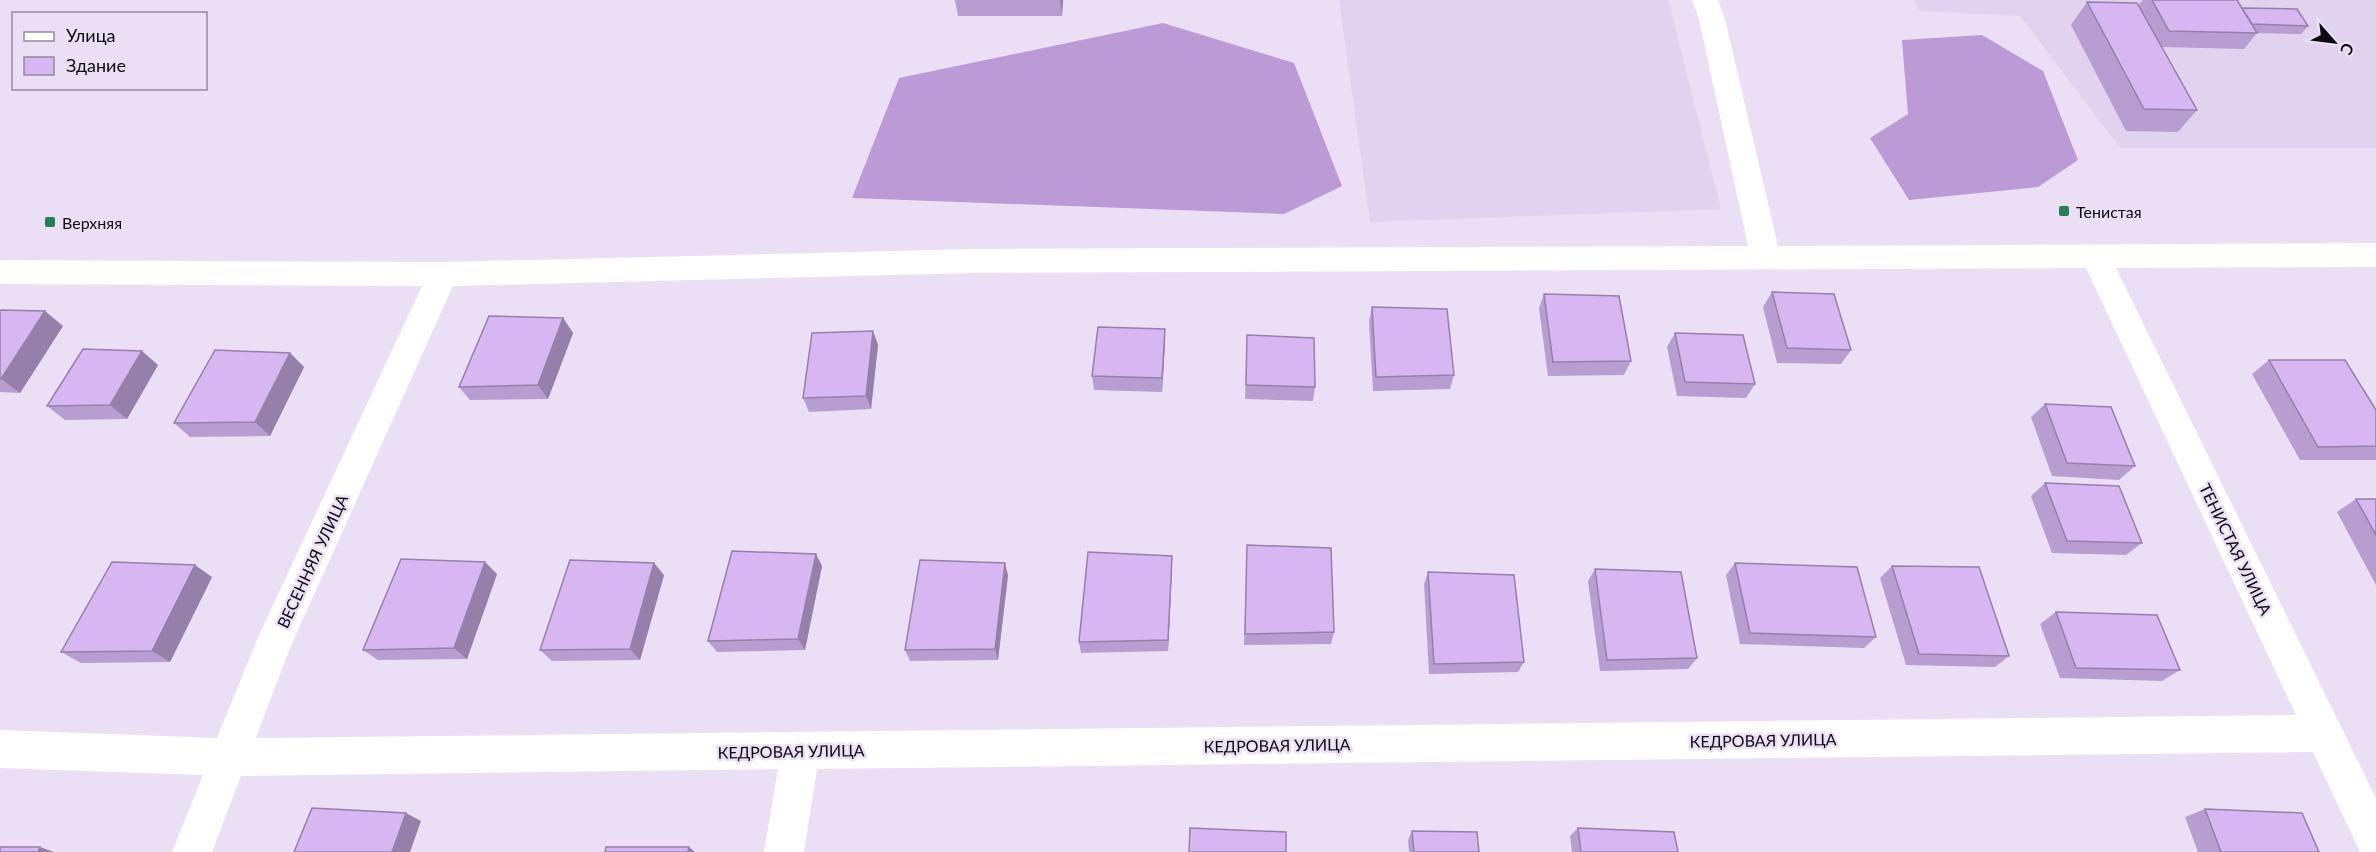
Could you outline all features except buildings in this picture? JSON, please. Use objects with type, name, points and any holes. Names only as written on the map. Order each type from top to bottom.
[{"type":"street","points":[[1706,0],[1765,257]]},
{"type":"street","points":[[0,273],[443,274],[973,261],[2376,255]]},
{"type":"street","name":"ТЕНИСТАЯ УЛИЦА","points":[[2096,257],[2376,841]]},
{"type":"street","name":"ВЕСЕННЯЯ УЛИЦА","points":[[192,852],[272,647],[443,274]]},
{"type":"street","name":"КЕДРОВАЯ УЛИЦА","points":[[0,749],[230,758],[2324,733]]},
{"type":"street","points":[[784,852],[800,751]]},
{"type":"shaded area","points":[[1339,0],[1668,0],[1721,209],[1370,222]]},
{"type":"shaded area","points":[[1914,0],[2376,0],[2376,148],[2120,148],[2020,16],[1919,11]]},
{"type":"shaded area","points":[[1163,23],[1294,63],[1342,186],[1284,214],[852,198],[899,78]]},
{"type":"shaded area","points":[[1982,35],[2043,71],[2078,160],[2038,187],[1909,200],[1870,138],[1908,114],[1902,40]]},
{"type":"place","name":"Тенистая","points":[[2064,211]]},
{"type":"place","name":"Верхняя","points":[[50,222]]}]
